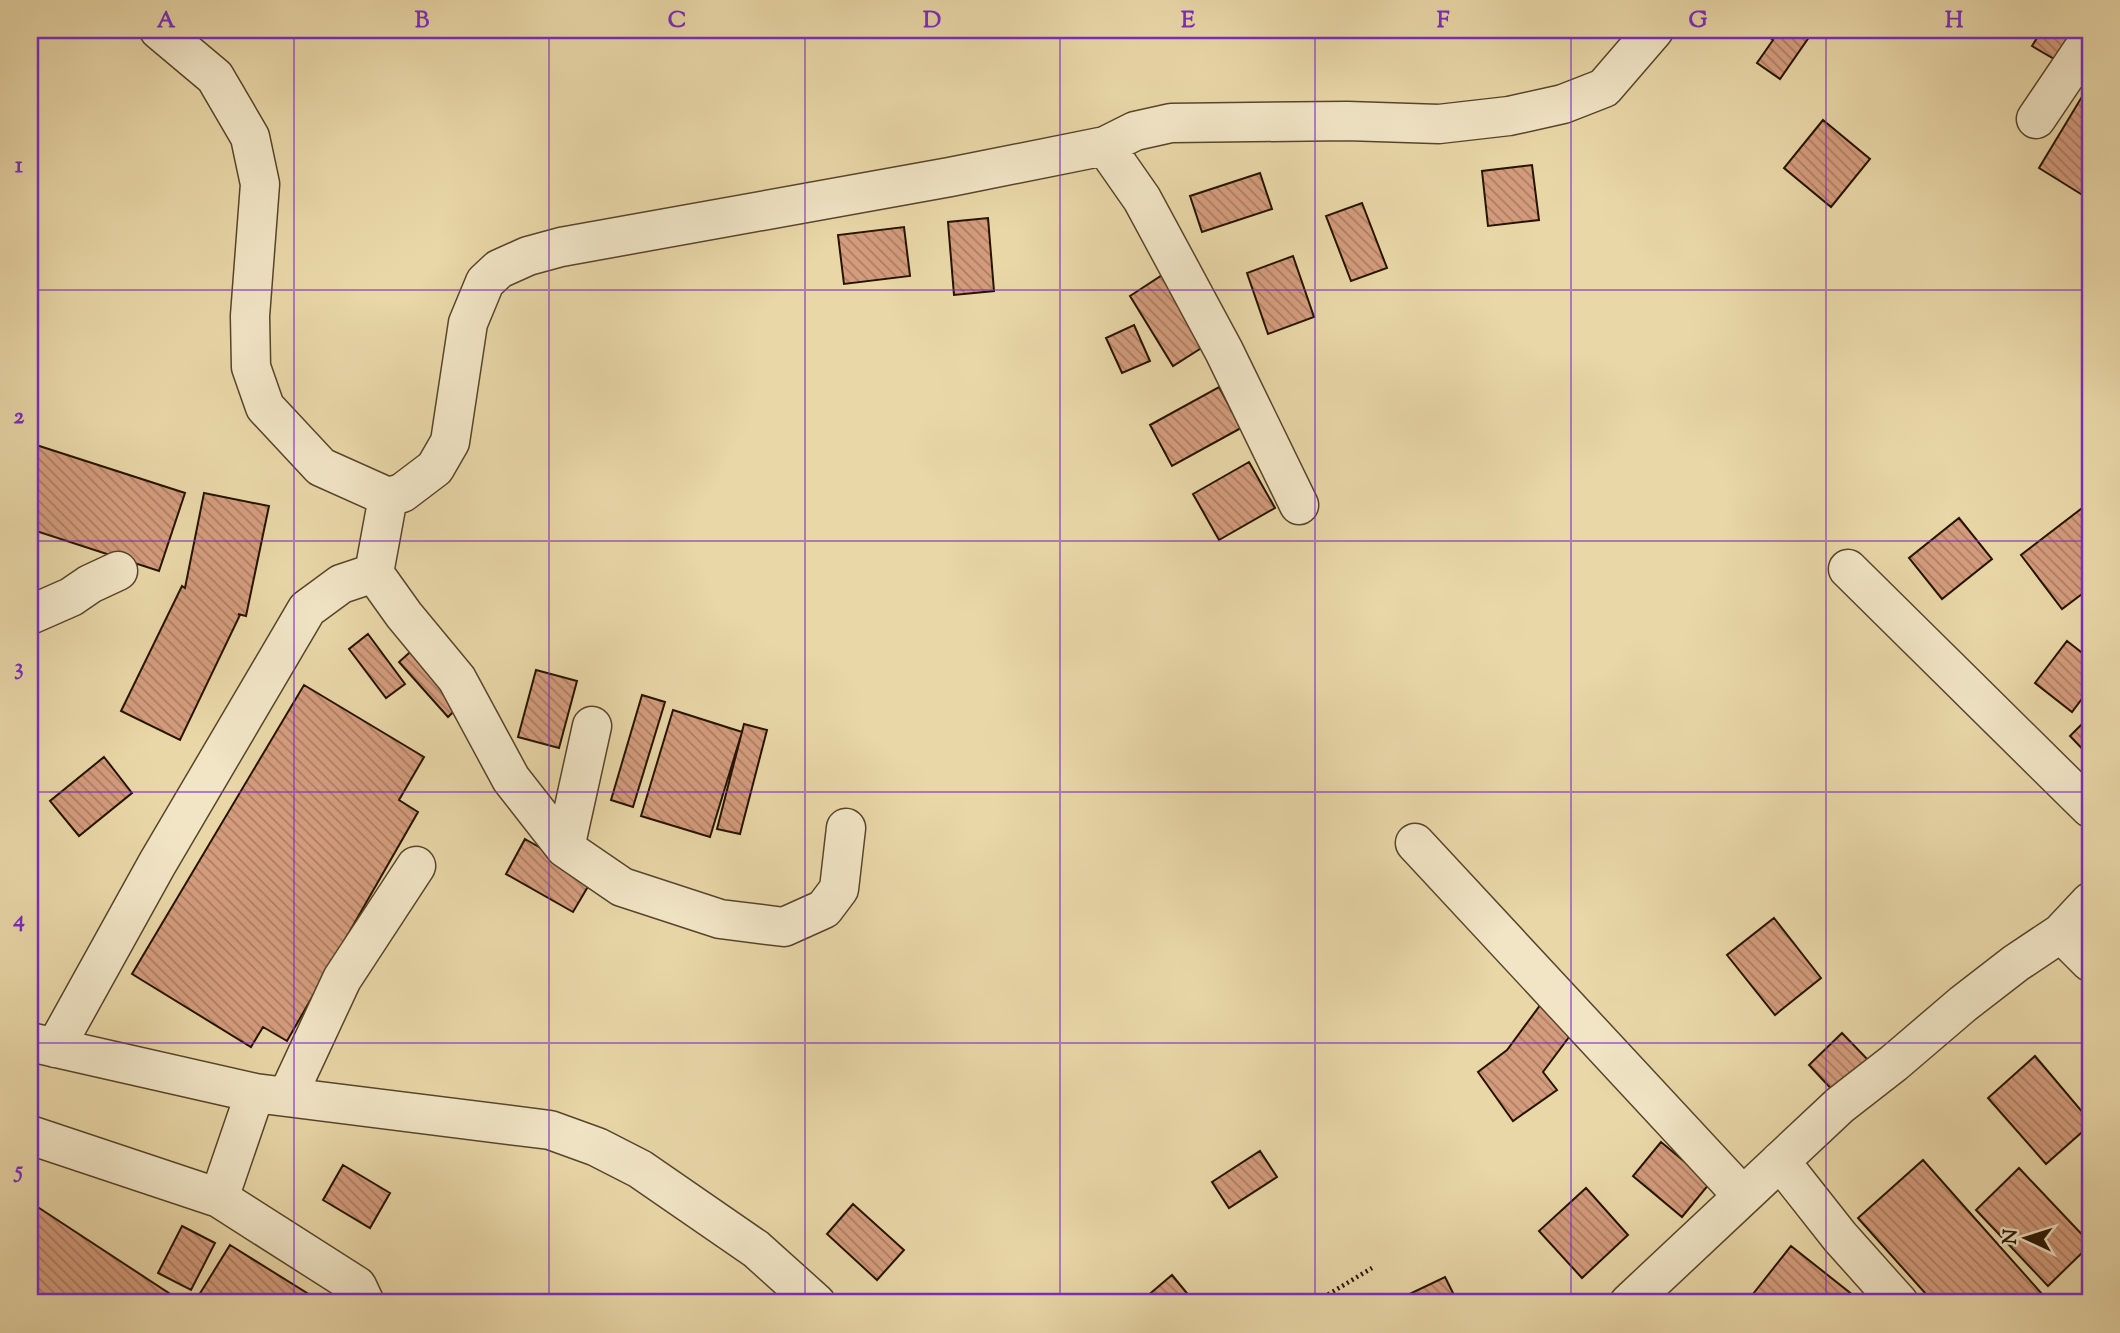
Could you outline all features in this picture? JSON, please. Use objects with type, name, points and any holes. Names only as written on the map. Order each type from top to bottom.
[{"type":"street","points":[[159,30],[215,77],[250,137],[260,184],[250,316],[251,367],[265,407],[321,467],[388,497],[402,493],[435,468],[450,442],[468,323],[485,282],[499,269],[528,256],[561,247],[950,177],[1105,146],[1135,131],[1171,123],[1347,121],[1439,124],[1508,116],[1563,104],[1604,88],[1654,30]]},
{"type":"street","points":[[2036,120],[2090,39]]},
{"type":"street","points":[[1105,146],[1142,199],[1224,351],[1299,505]]},
{"type":"street","points":[[388,497],[374,573],[404,615],[457,679],[511,779],[565,848],[622,887],[720,919],[784,927],[824,909],[839,889],[846,828]]},
{"type":"street","points":[[1848,569],[2090,808]]},
{"type":"street","points":[[30,615],[71,597],[90,584],[118,571]]},
{"type":"street","points":[[374,573],[341,584],[307,609],[157,864],[42,1045],[271,1095],[550,1130],[597,1147],[640,1169],[757,1249],[816,1303]]},
{"type":"street","points":[[565,848],[592,726]]},
{"type":"street","points":[[1415,843],[1742,1195]]},
{"type":"street","points":[[219,1198],[271,1095],[416,866]]},
{"type":"street","points":[[1629,1303],[1840,1105],[1963,1004],[2062,933],[2090,902]]},
{"type":"street","points":[[2062,933],[2090,962]]},
{"type":"street","points":[[30,1135],[219,1198],[357,1286],[365,1303]]},
{"type":"street","points":[[1780,1161],[1840,1237],[1899,1303]]},
{"type":"path","points":[[1314,1303],[1372,1268]]},
{"type":"building","points":[[1760,30],[1814,30],[1780,79],[1757,63],[1773,40]]},
{"type":"building","points":[[2042,30],[2088,30],[2066,66],[2032,46]]},
{"type":"building","points":[[2083,95],[2090,99],[2089,199],[2039,168]]},
{"type":"building","points":[[1823,120],[1870,159],[1831,207],[1784,168]]},
{"type":"building","points":[[1532,165],[1539,220],[1488,226],[1482,171]]},
{"type":"building","points":[[1260,173],[1272,209],[1202,232],[1190,196]]},
{"type":"building","points":[[1362,203],[1387,268],[1351,281],[1326,216]]},
{"type":"building","points":[[988,218],[994,291],[954,295],[948,222]]},
{"type":"building","points":[[904,227],[910,276],[844,284],[838,235]]},
{"type":"building","points":[[1293,256],[1314,317],[1268,334],[1247,273]]},
{"type":"building","points":[[1170,270],[1214,340],[1173,366],[1130,296]]},
{"type":"building","points":[[1134,325],[1150,361],[1122,373],[1106,338]]},
{"type":"building","points":[[1219,387],[1241,428],[1172,466],[1150,425]]},
{"type":"building","points":[[30,443],[185,493],[159,571],[30,529]]},
{"type":"building","points":[[1249,462],[1275,508],[1219,540],[1193,494]]},
{"type":"building","points":[[204,493],[269,506],[246,616],[238,614],[240,615],[180,740],[121,711],[182,586],[185,588]]},
{"type":"building","points":[[2090,502],[2090,588],[2062,609],[2021,555]]},
{"type":"building","points":[[1959,518],[1992,559],[1942,599],[1909,558]]},
{"type":"building","points":[[368,634],[405,684],[386,698],[349,649]]},
{"type":"building","points":[[2067,641],[2090,659],[2090,688],[2072,712],[2035,683]]},
{"type":"building","points":[[418,645],[467,699],[448,717],[399,662]]},
{"type":"building","points":[[536,670],[577,681],[559,748],[518,737]]},
{"type":"building","points":[[304,685],[424,757],[399,800],[418,812],[287,1041],[263,1027],[251,1047],[132,974]]},
{"type":"building","points":[[642,695],[665,702],[633,807],[611,800]]},
{"type":"building","points":[[673,710],[742,732],[710,837],[641,816]]},
{"type":"building","points":[[2090,716],[2090,757],[2070,736]]},
{"type":"building","points":[[744,724],[767,730],[740,834],[717,829]]},
{"type":"building","points":[[104,757],[132,793],[79,836],[50,801]]},
{"type":"building","points":[[525,839],[593,878],[573,912],[506,874]]},
{"type":"building","points":[[1774,918],[1821,978],[1775,1015],[1727,955]]},
{"type":"building","points":[[1541,1004],[1575,1029],[1543,1072],[1557,1090],[1513,1121],[1478,1072],[1507,1050]]},
{"type":"building","points":[[1842,1033],[1869,1061],[1836,1094],[1809,1065]]},
{"type":"building","points":[[2035,1056],[2090,1121],[2090,1125],[2046,1164],[1988,1098]]},
{"type":"building","points":[[1661,1142],[1710,1183],[1682,1217],[1633,1176]]},
{"type":"building","points":[[1260,1151],[1277,1177],[1229,1208],[1212,1182]]},
{"type":"building","points":[[1923,1160],[2050,1303],[1934,1303],[1858,1218]]},
{"type":"building","points":[[343,1165],[390,1193],[370,1228],[323,1200]]},
{"type":"building","points":[[2019,1168],[2090,1243],[2048,1286],[1976,1210]]},
{"type":"building","points":[[1586,1188],[1628,1235],[1582,1278],[1539,1231]]},
{"type":"building","points":[[30,1202],[184,1303],[30,1303]]},
{"type":"building","points":[[853,1204],[904,1250],[877,1280],[827,1234]]},
{"type":"building","points":[[182,1226],[215,1243],[191,1290],[158,1273]]},
{"type":"building","points":[[230,1245],[323,1303],[194,1303]]},
{"type":"building","points":[[1791,1246],[1863,1303],[1754,1303],[1749,1299]]},
{"type":"building","points":[[1172,1275],[1195,1303],[1139,1303]]},
{"type":"building","points":[[1445,1277],[1458,1303],[1399,1303],[1397,1300]]}]
